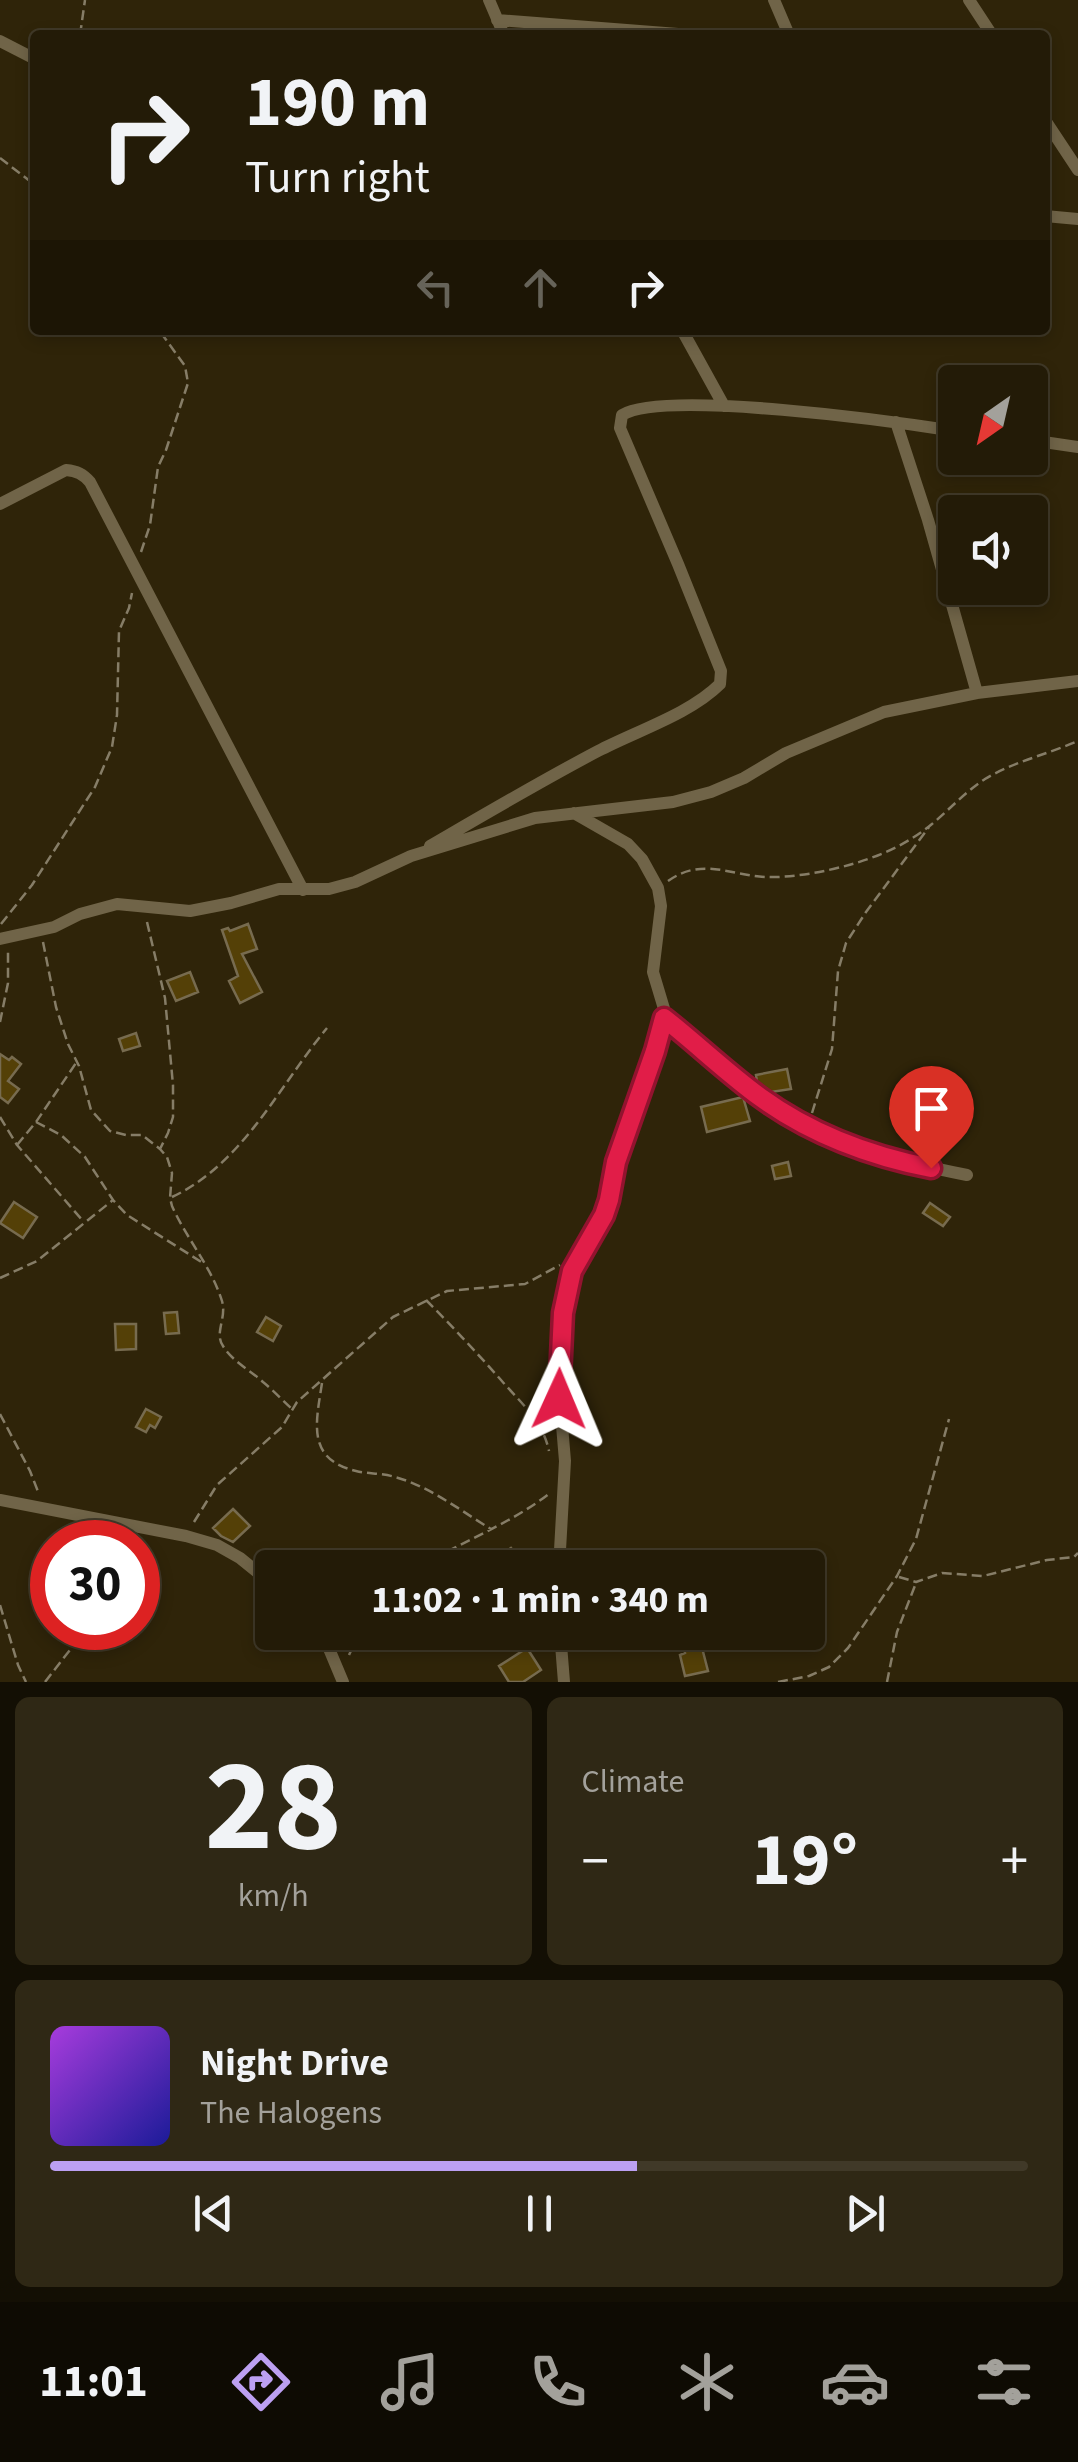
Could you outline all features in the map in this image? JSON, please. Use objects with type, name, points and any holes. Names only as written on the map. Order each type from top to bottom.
[{"type":"street","points":[[489,0],[501,30]]},
{"type":"street","points":[[774,0],[787,30]]},
{"type":"street","points":[[969,0],[989,30]]},
{"type":"street","points":[[496,20],[626,30]]},
{"type":"street","points":[[0,41],[30,56]]},
{"type":"street","points":[[1050,128],[1078,170]]},
{"type":"street","points":[[1050,216],[1078,218]]},
{"type":"street","points":[[685,335],[724,406]]},
{"type":"street","points":[[3,934],[54,928],[80,914],[117,904],[190,910],[278,890],[328,890],[355,882],[411,856],[713,690],[720,684],[720,671],[620,428],[622,415],[631,410],[724,406],[938,428]]},
{"type":"street","points":[[896,422],[977,693]]},
{"type":"street","points":[[1048,443],[1078,447]]},
{"type":"street","points":[[0,504],[66,470],[75,471],[90,482],[303,890]]},
{"type":"street","points":[[411,856],[535,818],[695,797],[884,712],[977,693],[1078,681]]},
{"type":"street","points":[[559,1550],[565,1440],[559,1399],[563,1313],[572,1271],[604,1215],[616,1162],[664,1018],[654,972],[661,906],[658,888],[642,859],[628,844],[574,813]]},
{"type":"street","points":[[664,1018],[761,1098],[808,1126],[849,1146],[898,1162],[968,1175]]},
{"type":"street","points":[[0,1500],[186,1536],[217,1545],[255,1570]]},
{"type":"street","points":[[329,1650],[341,1678]]},
{"type":"street","points":[[561,1650],[564,1682]]},
{"type":"path","points":[[81,30],[85,0]]},
{"type":"path","points":[[0,158],[30,181]]},
{"type":"path","points":[[0,1022],[8,983],[3,934],[95,787],[112,747],[117,715],[119,630],[132,598],[135,567],[150,524],[158,467],[188,383],[185,366],[162,335]]},
{"type":"path","points":[[808,1126],[832,1049],[838,971],[846,943],[866,912],[930,826],[961,797],[987,778],[1078,740]]},
{"type":"path","points":[[658,888],[690,870],[710,868],[763,877],[794,876],[847,866],[887,852],[930,826]]},
{"type":"path","points":[[144,906],[165,998],[172,1084],[173,1117],[160,1149]]},
{"type":"path","points":[[40,931],[56,1007],[91,1110],[103,1126],[116,1134],[142,1135],[167,1158],[172,1173],[170,1198],[176,1215],[205,1264],[223,1305],[220,1342],[291,1408]]},
{"type":"path","points":[[170,1198],[196,1186],[218,1168],[327,1028]]},
{"type":"path","points":[[16,1145],[77,1062]]},
{"type":"path","points":[[0,1117],[16,1145],[84,1224]]},
{"type":"path","points":[[36,1122],[61,1135],[85,1157],[127,1215],[205,1264]]},
{"type":"path","points":[[0,1278],[37,1261],[113,1200]]},
{"type":"path","points":[[186,1536],[217,1485],[282,1427],[291,1408],[392,1317],[446,1291],[526,1284],[578,1257]]},
{"type":"path","points":[[426,1300],[532,1414],[550,1456]]},
{"type":"path","points":[[323,1379],[317,1436],[319,1447],[328,1458],[356,1471],[395,1477],[418,1486],[491,1529]]},
{"type":"path","points":[[0,1414],[45,1509]]},
{"type":"path","points":[[778,1682],[809,1676],[829,1666],[848,1648],[897,1576],[916,1539],[950,1419]]},
{"type":"path","points":[[449,1550],[527,1510],[562,1482]]},
{"type":"path","points":[[897,1576],[916,1582],[942,1573],[983,1576],[1078,1553]]},
{"type":"path","points":[[240,1558],[255,1559]]},
{"type":"path","points":[[887,1682],[897,1632],[916,1582]]},
{"type":"path","points":[[0,1605],[26,1682]]},
{"type":"path","points":[[44,1682],[69,1650]]},
{"type":"path","points":[[341,1678],[351,1650]]},
{"type":"building","points":[[248,924],[257,949],[242,954],[262,992],[240,1003],[229,981],[238,976],[222,930]]},
{"type":"building","points":[[190,972],[198,992],[176,1001],[167,981]]},
{"type":"building","points":[[136,1033],[140,1046],[123,1051],[119,1039]]},
{"type":"building","points":[[0,1054],[21,1064],[8,1081],[19,1089],[8,1103],[0,1097]]},
{"type":"building","points":[[787,1069],[791,1089],[771,1092],[757,1082],[756,1075]]},
{"type":"building","points":[[743,1097],[750,1121],[707,1132],[701,1107]]},
{"type":"building","points":[[788,1162],[791,1176],[775,1179],[772,1166]]},
{"type":"building","points":[[14,1202],[37,1217],[23,1238],[0,1223]]},
{"type":"building","points":[[930,1203],[950,1217],[943,1226],[923,1213]]},
{"type":"building","points":[[177,1312],[179,1333],[166,1334],[164,1313]]},
{"type":"building","points":[[266,1317],[281,1326],[273,1341],[257,1332]]},
{"type":"building","points":[[115,1324],[136,1324],[136,1349],[116,1350]]},
{"type":"building","points":[[146,1409],[161,1417],[155,1428],[150,1425],[146,1432],[136,1427]]},
{"type":"building","points":[[233,1509],[250,1526],[233,1542],[213,1528]]},
{"type":"building","points":[[528,1650],[541,1670],[523,1682],[509,1682],[499,1666]]},
{"type":"building","points":[[684,1650],[703,1650],[708,1671],[685,1676],[680,1655]]},
{"type":"route","points":[[559,1399],[563,1313],[572,1271],[604,1215],[616,1162],[664,1018],[761,1098],[808,1126],[849,1146],[931,1168]]}]
